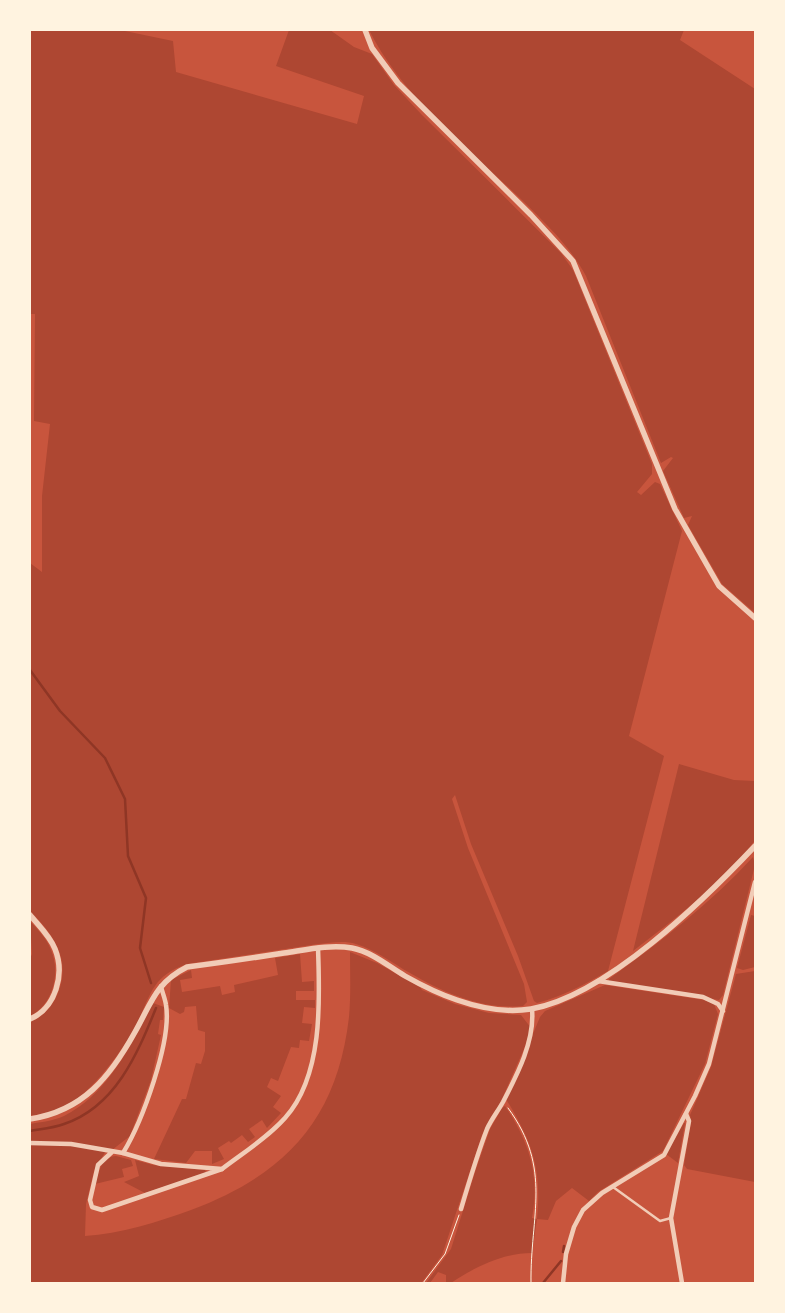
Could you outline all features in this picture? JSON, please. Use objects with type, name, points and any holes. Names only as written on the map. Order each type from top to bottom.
[{"type":"street","points":[[365,30],[372,48],[398,83],[531,215],[573,262],[676,510],[719,586],[755,618]]},
{"type":"street","points":[[30,1120],[62,1112],[75,1105],[98,1086],[124,1051],[160,985],[171,975],[187,968],[318,948],[350,948],[364,952],[413,980],[457,1000],[490,1009],[511,1011],[532,1009],[567,997],[598,981],[683,917],[755,846]]},
{"type":"street","points":[[562,1283],[566,1254],[574,1227],[583,1210],[613,1187],[664,1155],[686,1114],[709,1064],[755,882]]},
{"type":"street","points":[[30,915],[53,945],[59,970],[51,1000],[43,1011],[30,1019]]},
{"type":"street","points":[[112,1152],[98,1165],[90,1200],[92,1207],[97,1210],[102,1210],[222,1169],[286,1117],[306,1081],[314,1054],[318,1022],[318,948]]},
{"type":"street","points":[[598,981],[703,997],[718,1004],[723,1011]]},
{"type":"street","points":[[123,1153],[133,1137],[154,1082],[167,1006],[160,985]]},
{"type":"street","points":[[461,1209],[488,1127],[503,1101],[526,1051],[534,1026],[532,1009]]},
{"type":"street","points":[[682,1283],[671,1218],[689,1122],[686,1114]]},
{"type":"street","points":[[30,1143],[71,1144],[123,1153],[160,1164],[222,1169]]},
{"type":"lane","points":[[613,1187],[660,1221],[671,1218]]},
{"type":"path","points":[[503,1101],[517,1120],[528,1142],[535,1169],[537,1200],[530,1256],[531,1283]]},
{"type":"path","points":[[423,1283],[445,1254],[461,1209]]},
{"type":"shaded area","points":[[30,30],[120,30],[173,41],[176,72],[357,124],[364,96],[276,66],[289,30],[330,30],[354,47],[372,54],[394,85],[561,253],[573,270],[652,464],[652,474],[637,492],[641,495],[655,482],[660,484],[682,531],[629,736],[664,756],[608,971],[565,993],[537,1003],[534,1001],[518,956],[471,844],[455,795],[452,799],[468,848],[524,984],[527,1002],[523,1006],[508,1007],[479,1003],[450,993],[370,950],[347,942],[318,944],[187,964],[165,975],[158,982],[128,1039],[102,1075],[81,1096],[60,1109],[30,1116],[30,1022],[47,1010],[54,1001],[62,981],[62,970],[61,959],[53,938],[30,911],[30,563],[42,572],[42,496],[50,424],[34,421],[35,314],[30,314]]},
{"type":"shaded area","points":[[369,30],[684,30],[680,40],[755,89],[755,613],[722,584],[688,525],[692,516],[684,518],[663,471],[673,458],[671,457],[661,463],[580,265],[549,227],[459,142],[418,100],[399,77]]},
{"type":"shaded area","points":[[679,764],[734,780],[755,781],[755,840],[730,870],[714,885],[633,951]]},
{"type":"shaded area","points":[[753,857],[755,865],[723,995],[719,1000],[609,982],[609,979],[665,937],[702,906]]},
{"type":"shaded area","points":[[751,915],[755,916],[755,967],[743,970],[737,968]]},
{"type":"shaded area","points":[[30,921],[49,946],[54,959],[55,978],[53,988],[44,1004],[30,1016],[30,959],[32,954]]},
{"type":"shaded area","points":[[350,952],[377,963],[420,987],[422,990],[455,1004],[489,1013],[521,1015],[531,1028],[502,1099],[482,1135],[442,1255],[422,1282],[30,1283],[30,1124],[64,1116],[80,1107],[106,1082],[117,1067],[153,1003],[164,1007],[163,1020],[160,1020],[158,1034],[161,1035],[151,1080],[130,1136],[112,1150],[107,1149],[94,1171],[86,1204],[85,1236],[112,1233],[152,1223],[225,1196],[254,1179],[280,1160],[301,1139],[319,1114],[333,1086],[343,1053],[350,1009]]},
{"type":"shaded area","points":[[300,954],[302,982],[314,981],[314,991],[296,991],[296,1000],[315,1000],[315,1008],[304,1007],[302,1023],[312,1024],[309,1041],[300,1040],[299,1048],[291,1047],[278,1081],[271,1078],[267,1087],[281,1096],[273,1107],[281,1113],[267,1128],[262,1120],[249,1129],[255,1137],[248,1142],[242,1135],[231,1143],[229,1141],[218,1148],[224,1159],[212,1164],[212,1151],[195,1151],[186,1163],[154,1159],[182,1099],[186,1099],[196,1063],[201,1064],[205,1051],[205,1032],[198,1030],[196,1006],[185,1007],[184,1012],[180,1014],[169,1008],[171,980],[191,970],[192,978],[180,980],[182,992],[220,986],[222,995],[235,992],[234,985],[278,975],[275,958]]},
{"type":"shaded area","points":[[755,971],[755,1182],[687,1169],[684,1165],[691,1122],[690,1115],[711,1067],[736,974]]},
{"type":"shaded area","points":[[605,985],[704,1000],[714,1004],[718,1014],[705,1064],[663,1151],[598,1192],[589,1201],[572,1188],[556,1201],[548,1220],[537,1219],[538,1185],[533,1156],[523,1129],[506,1099],[540,1017],[545,1011]]},
{"type":"shaded area","points":[[505,1106],[520,1133],[530,1159],[535,1187],[532,1218],[537,1219],[532,1253],[500,1258],[451,1283],[446,1283],[446,1275],[438,1272],[430,1283],[426,1283],[451,1249],[490,1129]]},
{"type":"shaded area","points":[[685,1123],[678,1163],[666,1154]]},
{"type":"shaded area","points":[[116,1156],[131,1160],[133,1166],[122,1169],[124,1177],[95,1184],[99,1170],[104,1162]]},
{"type":"shaded area","points":[[135,1160],[153,1165],[205,1170],[206,1173],[145,1193],[124,1182],[139,1176]]},
{"type":"waterway","points":[[30,670],[60,711],[105,758],[125,799],[128,856],[146,898],[140,948],[151,983]]},
{"type":"waterway","points":[[30,1131],[64,1124],[82,1116],[111,1092],[132,1061],[156,1008]]},
{"type":"waterway","points":[[563,1252],[564,1246]]},
{"type":"waterway","points":[[543,1283],[561,1261]]}]
